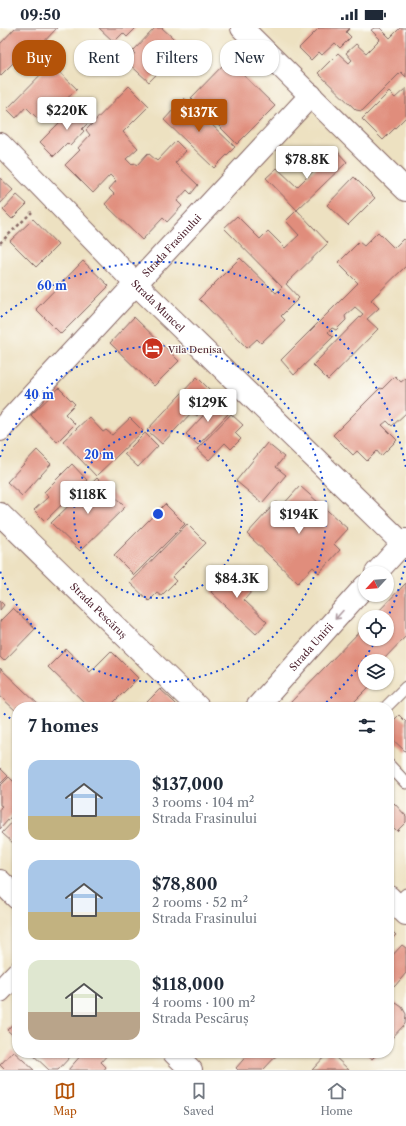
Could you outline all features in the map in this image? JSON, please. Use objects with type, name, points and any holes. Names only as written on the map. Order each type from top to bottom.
[{"type":"street","points":[[242,28],[406,190]]},
{"type":"street","name":"Strada Frasinului","points":[[0,430],[310,95]]},
{"type":"street","name":"Strada Muncel","points":[[0,144],[136,284],[405,544]]},
{"type":"street","name":"Strada Pescăruș","points":[[0,514],[193,702]]},
{"type":"street","points":[[383,566],[405,544]]},
{"type":"street","name":"Strada Unirii","points":[[261,702],[358,594]]},
{"type":"street","points":[[0,881],[12,893]]},
{"type":"street","points":[[0,991],[12,978]]},
{"type":"street","points":[[179,1058],[191,1070]]},
{"type":"lane","points":[[391,702],[406,686]]},
{"type":"lane","points":[[394,770],[406,783]]},
{"type":"path","points":[[0,243],[35,209]]},
{"type":"building","points":[[15,28],[57,28],[46,40],[12,40],[12,64],[0,76],[0,44]]},
{"type":"building","points":[[99,28],[136,28],[127,37],[123,33],[116,40],[112,40]]},
{"type":"building","points":[[155,28],[162,28],[175,40],[144,40]]},
{"type":"building","points":[[319,28],[350,28],[346,32],[351,37],[340,48],[335,43],[322,55],[319,52],[311,60],[299,48]]},
{"type":"building","points":[[374,28],[380,28],[390,38],[400,28],[406,28],[406,77],[401,72],[362,111],[356,110],[318,73],[338,53],[349,63],[352,60],[346,53],[356,44],[366,53],[380,39],[371,30]]},
{"type":"building","points":[[142,42],[142,76],[134,68],[134,50]]},
{"type":"building","points":[[220,68],[220,76],[244,76],[275,106],[237,144],[191,98]]},
{"type":"building","points":[[39,76],[63,76],[77,89],[53,112],[52,111],[46,116],[45,115],[39,120],[26,107],[16,118],[7,109]]},
{"type":"building","points":[[142,76],[155,76],[149,82]]},
{"type":"building","points":[[129,86],[149,106],[123,132],[138,148],[126,159],[132,165],[134,163],[137,165],[148,153],[157,161],[176,141],[186,151],[175,163],[198,185],[191,194],[187,190],[177,201],[182,206],[167,222],[163,218],[142,240],[105,204],[114,194],[109,189],[116,181],[110,175],[93,193],[65,165],[80,150],[78,148],[90,135],[86,130]]},
{"type":"building","points":[[406,88],[406,117],[383,140],[362,119],[389,92],[395,98]]},
{"type":"building","points":[[184,98],[235,147],[214,168],[164,120]]},
{"type":"building","points":[[77,105],[92,119],[82,129],[84,131],[70,146],[67,143],[54,156],[40,142]]},
{"type":"building","points":[[335,149],[347,162],[297,210],[266,178],[277,168],[297,187]]},
{"type":"building","points":[[354,177],[375,198],[348,225],[327,205]]},
{"type":"building","points":[[0,178],[13,190],[0,204]]},
{"type":"building","points":[[17,195],[27,204],[12,219],[3,210]]},
{"type":"building","points":[[297,210],[328,243],[286,284],[299,298],[281,316],[285,320],[261,343],[257,339],[247,348],[199,299],[240,258],[276,293],[282,287],[224,228],[237,216],[260,239],[268,231],[285,248],[299,235],[286,221]]},
{"type":"building","points":[[33,219],[58,245],[36,267],[10,241]]},
{"type":"building","points":[[378,232],[394,248],[403,239],[406,242],[406,266],[371,300],[379,308],[367,319],[378,329],[328,380],[313,365],[363,314],[355,307],[345,316],[346,320],[336,330],[332,328],[328,332],[333,337],[294,375],[281,360],[358,283],[338,263],[359,242],[364,246]]},
{"type":"building","points":[[83,261],[109,286],[61,334],[36,309]]},
{"type":"building","points":[[134,317],[179,361],[154,386],[110,343]]},
{"type":"building","points":[[395,376],[401,382],[406,378],[406,413],[392,426],[387,421],[382,425],[397,440],[381,456],[377,451],[367,461],[357,451],[353,455],[333,435],[380,388],[382,389]]},
{"type":"building","points":[[197,377],[216,396],[197,416],[192,412],[162,444],[147,430]]},
{"type":"building","points":[[59,388],[75,404],[65,414],[75,424],[57,442],[31,415]]},
{"type":"building","points":[[217,401],[230,412],[198,445],[186,434]]},
{"type":"building","points":[[231,414],[243,425],[235,433],[241,439],[231,449],[225,443],[209,460],[197,449]]},
{"type":"building","points":[[89,417],[103,432],[106,430],[112,435],[130,418],[143,431],[96,476],[63,441]]},
{"type":"building","points":[[145,433],[158,446],[138,467],[124,454]]},
{"type":"building","points":[[267,443],[284,457],[276,467],[286,475],[262,503],[236,481]]},
{"type":"building","points":[[37,450],[51,464],[22,496],[7,482]]},
{"type":"building","points":[[72,464],[87,480],[45,521],[34,510],[48,497],[44,492]]},
{"type":"building","points":[[97,478],[125,507],[80,551],[51,523]]},
{"type":"building","points":[[300,486],[348,529],[334,544],[340,550],[319,573],[313,567],[298,583],[247,534],[276,502],[281,507]]},
{"type":"building","points":[[165,504],[185,524],[134,575],[114,555]]},
{"type":"building","points":[[187,524],[206,543],[172,577],[176,581],[161,596],[157,593],[149,601],[130,583]]},
{"type":"building","points":[[226,566],[253,590],[244,600],[267,622],[256,634],[211,592],[218,584],[213,580]]},
{"type":"building","points":[[406,583],[406,636],[389,654],[358,654],[358,690],[366,690],[354,702],[291,702],[358,633],[358,646],[394,646],[394,610],[380,610],[388,602],[394,602],[394,595]]},
{"type":"building","points":[[0,601],[4,605],[0,610]]},
{"type":"building","points":[[13,608],[35,629],[4,661],[0,657],[0,621]]},
{"type":"building","points":[[66,649],[90,672],[111,651],[138,678],[114,702],[84,702],[48,667]]},
{"type":"building","points":[[0,668],[36,702],[12,702],[12,707],[0,696]]},
{"type":"building","points":[[160,689],[174,702],[147,702]]},
{"type":"building","points":[[399,715],[406,722],[406,752],[394,741],[394,720]]},
{"type":"building","points":[[0,768],[8,776],[0,784]]},
{"type":"building","points":[[9,777],[12,780],[12,816],[0,829],[0,808],[2,806],[0,805],[0,786]]},
{"type":"building","points":[[394,803],[406,816],[406,822],[397,831],[394,828]]},
{"type":"building","points":[[12,822],[12,842],[2,833]]},
{"type":"building","points":[[402,945],[406,948],[406,973],[395,986],[394,985],[394,954]]},
{"type":"building","points":[[394,1003],[402,1007],[406,1014],[405,1024],[394,1036]]},
{"type":"building","points":[[12,1024],[12,1034],[7,1030]]},
{"type":"building","points":[[12,1052],[12,1058],[21,1058],[34,1070],[5,1070],[0,1065]]},
{"type":"building","points":[[36,1058],[69,1058],[58,1070],[49,1070]]},
{"type":"building","points":[[79,1058],[105,1058],[101,1062],[106,1067],[104,1070],[68,1070]]},
{"type":"building","points":[[245,1058],[274,1058],[263,1070],[238,1070],[236,1068]]},
{"type":"building","points":[[323,1058],[336,1058],[349,1070],[312,1070]]},
{"type":"place","name":"Vila Denisa","points":[[152,349]]}]
